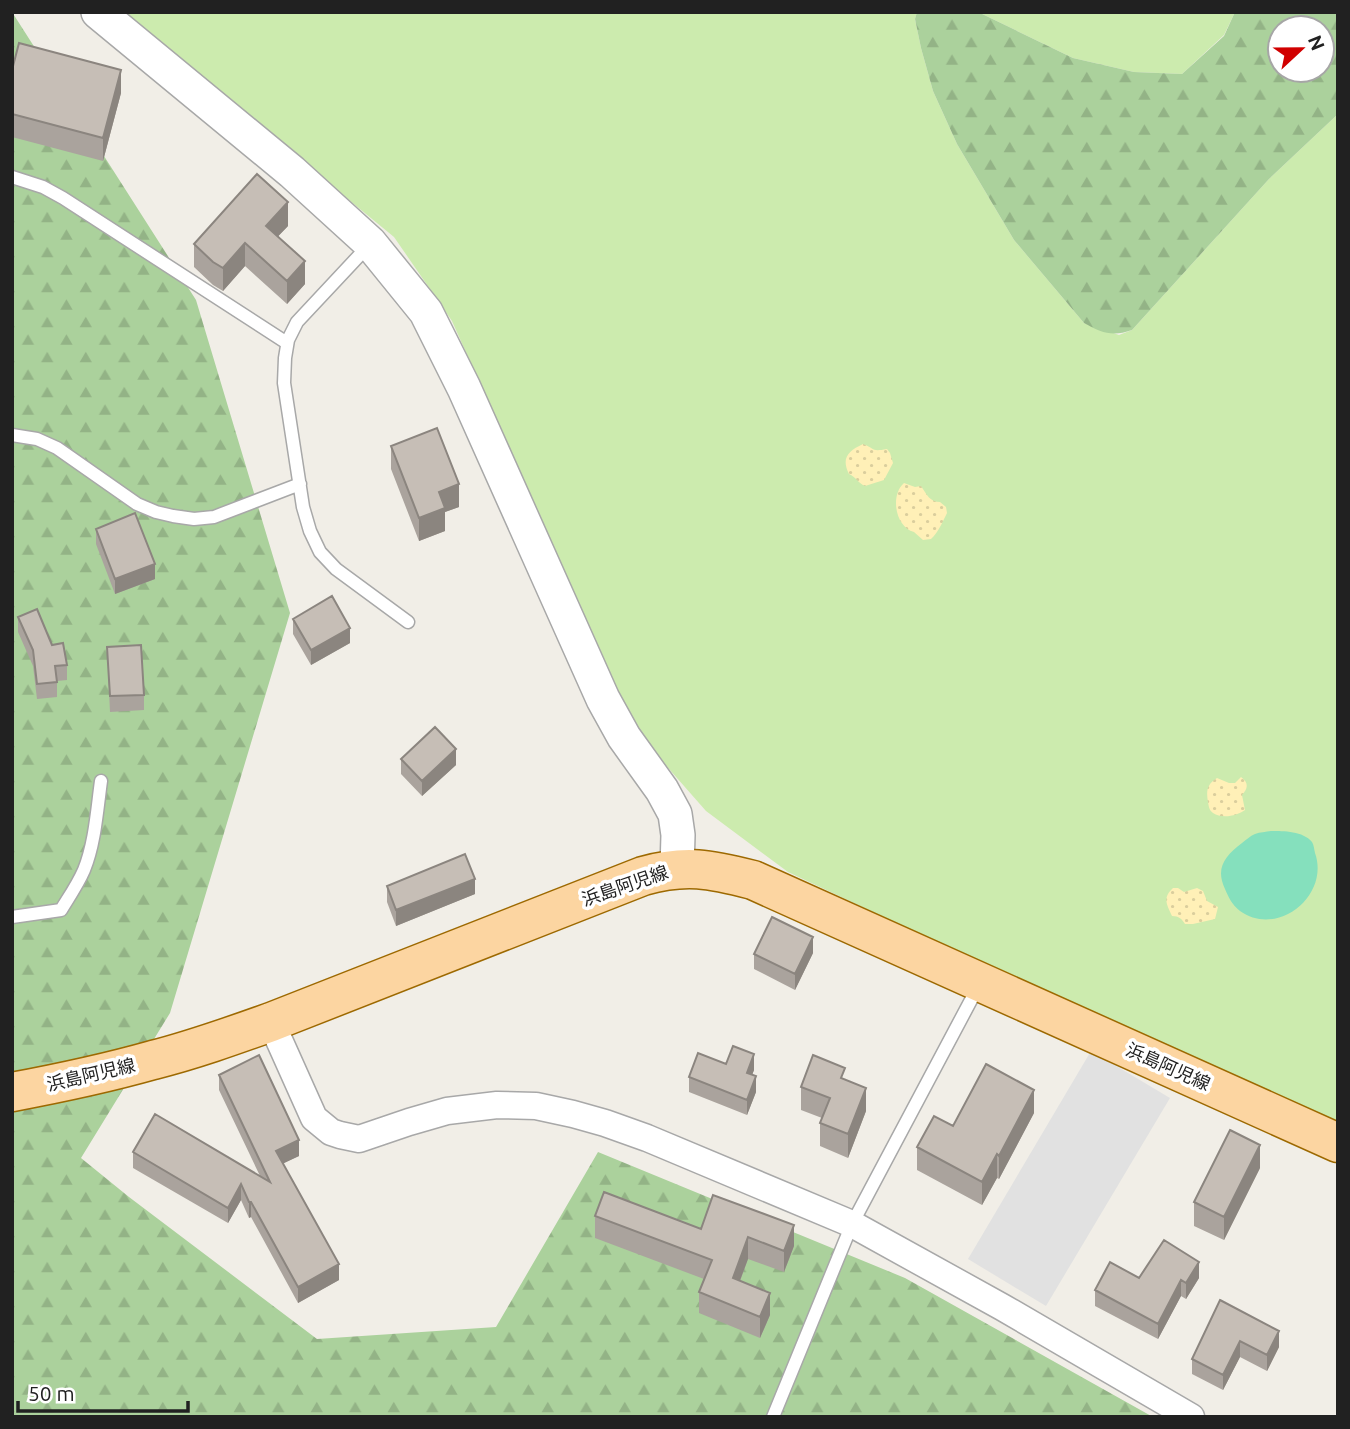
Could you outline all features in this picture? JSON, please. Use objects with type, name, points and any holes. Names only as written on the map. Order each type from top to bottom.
[{"type":"main road","name":"浜島阿児線","points":[[12,1092],[155,1060],[271,1022],[643,876],[677,868],[714,870],[753,880],[1338,1143]]},
{"type":"street","points":[[98,12],[292,172],[370,243],[426,312],[464,388],[603,699],[624,737],[662,790],[675,814],[678,835],[677,868]]},
{"type":"street","points":[[271,1022],[314,1118],[340,1136],[359,1139],[447,1111],[497,1105],[536,1107],[605,1123],[852,1224],[1191,1417]]},
{"type":"lane","points":[[12,177],[43,187],[63,198],[287,343]]},
{"type":"lane","points":[[370,243],[297,322],[287,343],[284,383],[303,507],[320,552],[336,569],[408,622]]},
{"type":"lane","points":[[12,435],[37,439],[57,448],[137,504],[173,516],[194,519],[214,517],[299,484]]},
{"type":"lane","points":[[12,917],[61,910],[84,869],[92,841],[101,781]]},
{"type":"lane","points":[[773,1417],[852,1224],[980,982]]},
{"type":"green space","points":[[12,12],[196,300],[290,613],[170,1013],[81,1158],[317,1339],[496,1327],[598,1152],[905,1278],[1153,1417],[12,1417]]},
{"type":"green space","points":[[120,12],[917,12],[915,19],[933,91],[957,144],[1014,240],[1084,323],[1119,335],[1132,330],[1269,179],[1338,114],[1338,1130],[788,872],[706,811],[633,728],[452,321],[394,237]]},
{"type":"green space","points":[[917,12],[978,12],[1073,58],[1134,72],[1182,74],[1224,36],[1235,12],[1338,12],[1338,114],[1269,179],[1132,330],[1107,333],[1084,323],[1014,240],[957,144],[933,91],[915,19]]},
{"type":"green space","points":[[978,12],[1235,12],[1224,35],[1182,74],[1134,72],[1073,58]]},
{"type":"green space","points":[[1271,831],[1308,838],[1314,847],[1318,869],[1315,884],[1308,897],[1297,908],[1284,916],[1255,918],[1240,911],[1227,895],[1221,875],[1223,863],[1248,838],[1257,833]]},
{"type":"sand","points":[[863,444],[876,450],[887,449],[893,463],[884,480],[865,486],[849,474],[846,464],[850,452]]},
{"type":"sand","points":[[904,483],[921,486],[931,499],[946,507],[947,513],[931,539],[923,540],[902,524],[896,502]]},
{"type":"sand","points":[[1241,777],[1247,786],[1242,795],[1245,810],[1229,816],[1213,813],[1209,808],[1207,794],[1211,783],[1217,778],[1235,783]]},
{"type":"sand","points":[[1173,888],[1184,892],[1197,888],[1203,891],[1207,901],[1218,907],[1215,919],[1185,924],[1180,918],[1172,916],[1167,898]]},
{"type":"shaded area","points":[[1091,1051],[1170,1098],[1046,1306],[968,1259]]},
{"type":"building","points":[[19,43],[121,70],[103,138],[12,114],[12,70]]},
{"type":"building","points":[[257,174],[288,202],[266,226],[305,261],[287,281],[245,243],[223,268],[194,244]]},
{"type":"building","points":[[437,428],[459,484],[439,492],[445,508],[419,518],[391,446]]},
{"type":"building","points":[[135,513],[155,564],[115,579],[96,529]]},
{"type":"building","points":[[332,596],[350,628],[311,650],[293,619]]},
{"type":"building","points":[[37,609],[52,645],[63,643],[67,665],[55,666],[57,682],[37,684],[33,650],[18,617]]},
{"type":"building","points":[[141,645],[144,695],[110,696],[107,647]]},
{"type":"building","points":[[435,727],[456,749],[422,781],[401,759]]},
{"type":"building","points":[[465,854],[475,879],[396,910],[387,886]]},
{"type":"building","points":[[772,917],[813,937],[795,974],[754,954]]},
{"type":"building","points":[[733,1046],[754,1054],[747,1073],[756,1076],[747,1100],[689,1077],[698,1053],[726,1064]]},
{"type":"building","points":[[259,1055],[299,1140],[276,1151],[339,1264],[298,1287],[241,1184],[228,1208],[133,1152],[155,1114],[270,1182],[219,1075]]},
{"type":"building","points":[[813,1055],[845,1068],[841,1078],[866,1088],[848,1134],[820,1123],[830,1098],[801,1087]]},
{"type":"building","points":[[986,1064],[1034,1090],[982,1182],[917,1147],[934,1116],[953,1126]]},
{"type":"building","points":[[1230,1130],[1260,1145],[1224,1217],[1194,1202]]},
{"type":"building","points":[[604,1192],[701,1229],[713,1195],[794,1225],[784,1251],[748,1237],[733,1278],[770,1293],[760,1317],[699,1292],[712,1260],[595,1216]]},
{"type":"building","points":[[1164,1240],[1199,1262],[1186,1283],[1181,1280],[1158,1324],[1095,1290],[1110,1262],[1139,1278]]},
{"type":"building","points":[[1220,1300],[1279,1331],[1267,1355],[1240,1341],[1223,1375],[1192,1359]]}]
